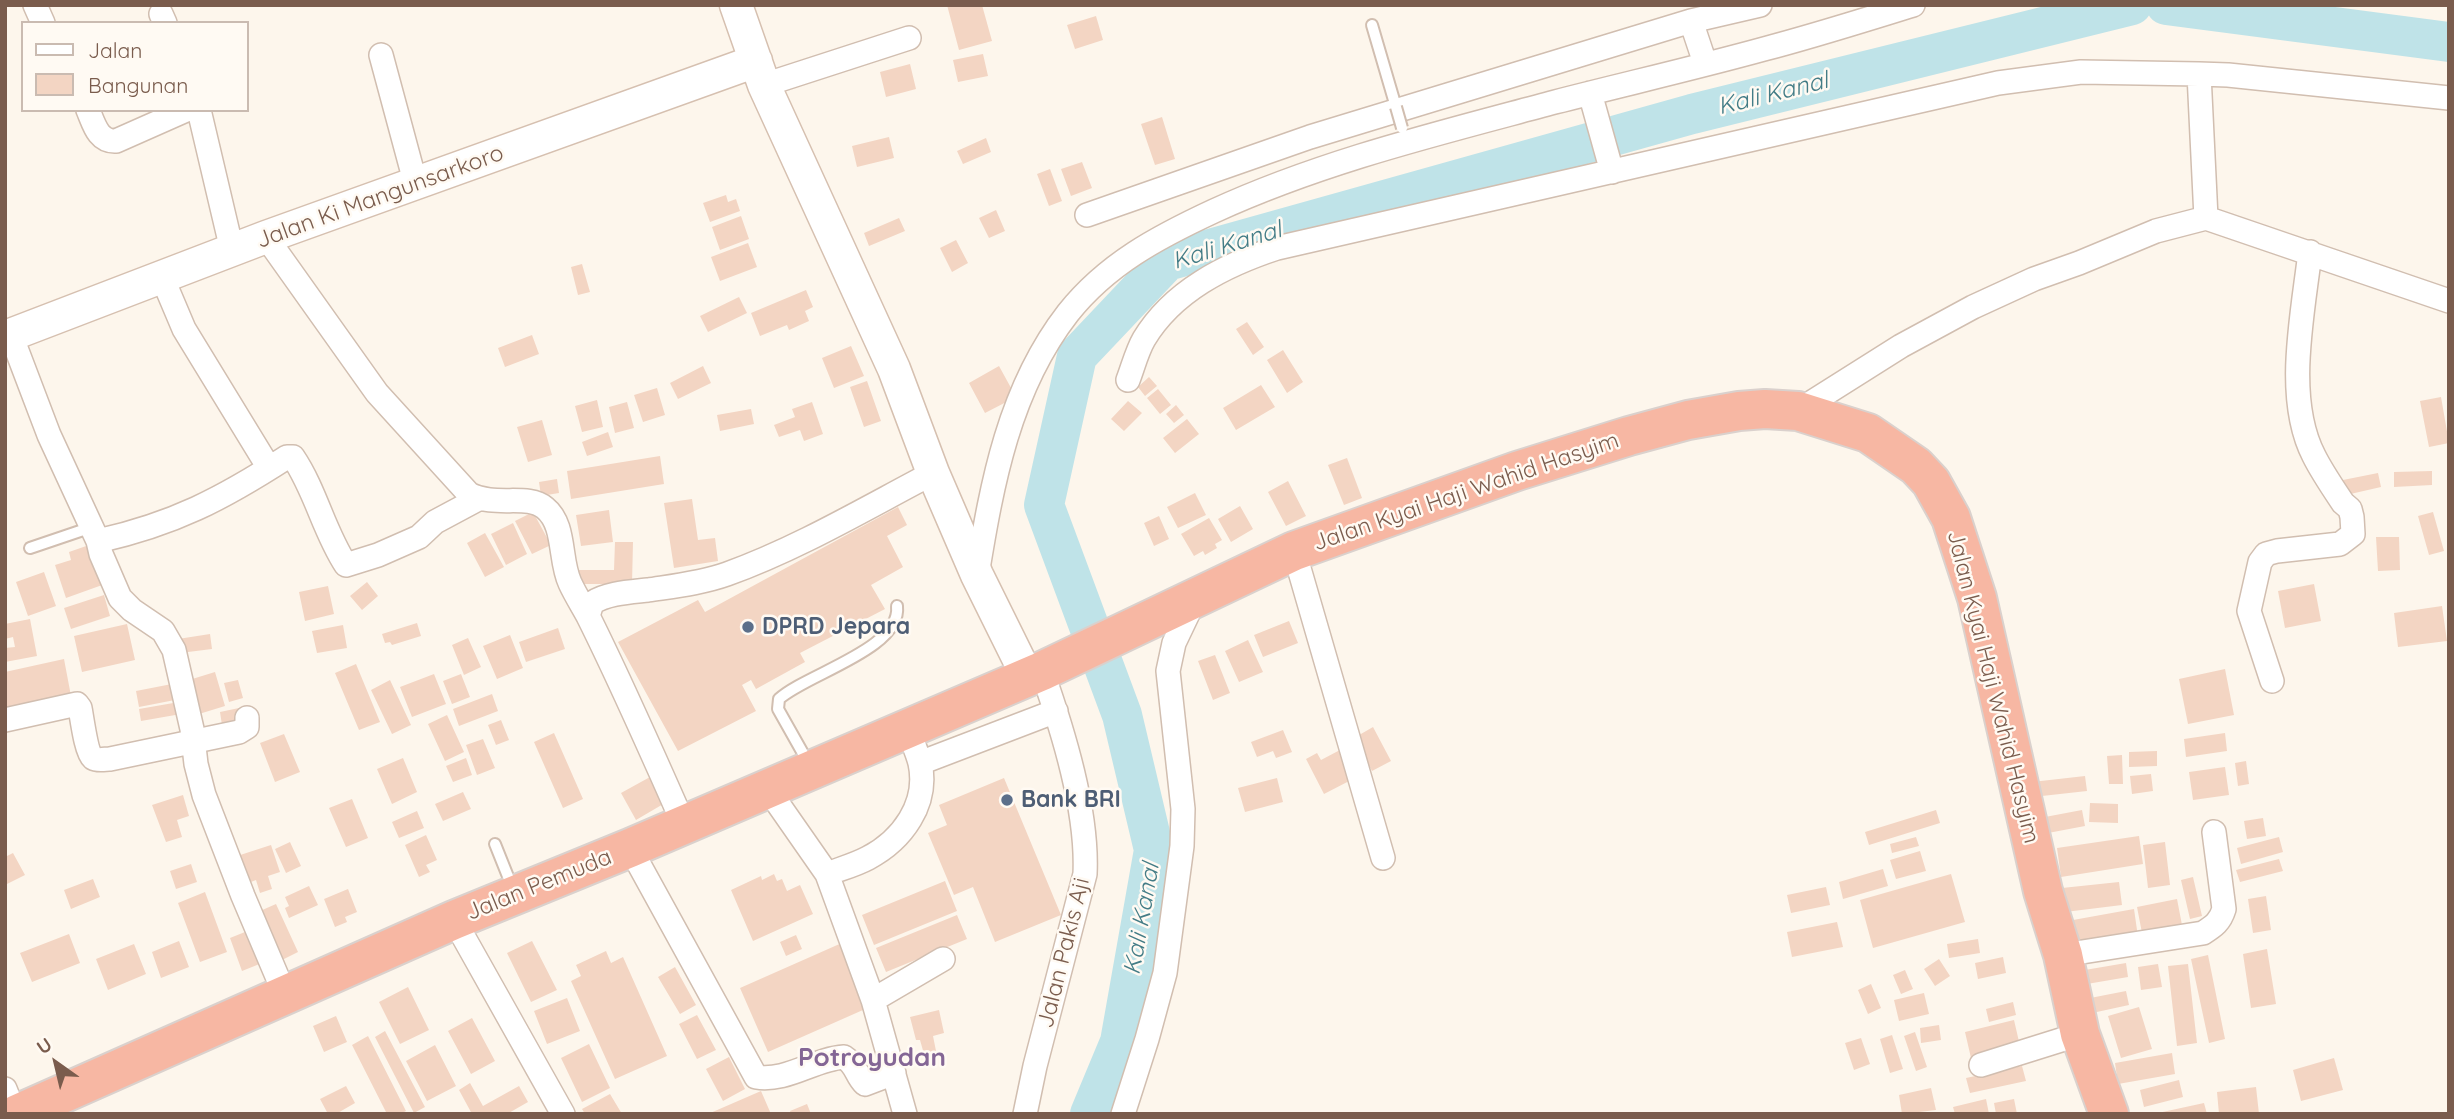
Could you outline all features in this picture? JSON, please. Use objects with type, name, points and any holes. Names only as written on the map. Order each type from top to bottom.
[{"type":"highway","name":"Jalan Kyai Haji Wahid Hasyim","points":[[1044,669],[1294,551],[1517,471],[1641,432],[1739,411],[1798,411],[1868,433],[1916,466],[1931,482],[1951,518],[1977,598],[2043,891],[2063,955],[2080,1034],[2109,1114]]},
{"type":"highway","name":"Jalan Pemuda","points":[[16,1114],[454,920],[630,848],[1044,669]]},
{"type":"main road","points":[[736,5],[760,73],[894,369],[933,472],[977,575],[1044,669]]},
{"type":"main road","name":"Jalan Ki Mangunsarkoro","points":[[8,336],[266,237],[760,73]]},
{"type":"street","points":[[35,5],[42,21]]},
{"type":"street","points":[[1087,215],[1310,137],[1691,21],[1760,5]]},
{"type":"street","points":[[977,575],[990,500],[1004,442],[1022,391],[1053,334],[1090,288],[1138,249],[1245,196],[1404,135],[1590,94],[1763,50],[1913,5]]},
{"type":"street","points":[[1691,21],[1705,63]]},
{"type":"street","points":[[760,73],[909,38]]},
{"type":"street","points":[[381,55],[416,185]]},
{"type":"street","points":[[1128,380],[1142,342],[1156,321],[1193,287],[1244,259],[1277,248],[1998,83],[2081,72],[2199,74],[2449,98]]},
{"type":"street","points":[[2199,74],[2206,218]]},
{"type":"street","points":[[1590,94],[1611,171]]},
{"type":"street","points":[[89,112],[100,136],[110,142],[181,112]]},
{"type":"street","points":[[199,112],[232,250]]},
{"type":"street","points":[[1798,411],[1901,346],[1973,307],[2034,279],[2156,231],[2206,218],[2449,301]]},
{"type":"street","points":[[266,237],[377,393],[469,494],[494,502],[537,502],[550,512],[561,539],[569,581],[588,616],[684,825]]},
{"type":"street","points":[[2272,681],[2249,611],[2260,562],[2266,554],[2340,544],[2353,534],[2350,509],[2343,503],[2313,455],[2299,409],[2297,372],[2310,252]]},
{"type":"street","points":[[162,277],[184,329],[269,468]]},
{"type":"street","points":[[8,336],[49,435],[95,534],[120,598],[169,639],[182,676],[196,764],[204,795],[285,995]]},
{"type":"street","points":[[95,534],[143,531],[194,511],[245,485],[287,457],[293,457],[305,476],[338,553],[346,565],[379,555],[419,537],[435,522],[478,499]]},
{"type":"street","points":[[588,616],[592,603],[597,599],[619,593],[679,586],[725,575],[812,536],[933,472]]},
{"type":"street","points":[[1294,551],[1383,858]]},
{"type":"street","points":[[1123,1114],[1165,973],[1182,846],[1183,809],[1168,671],[1184,605]]},
{"type":"street","name":"Jalan Pakis Aji","points":[[1025,1114],[1085,874],[1086,852],[1083,820],[1044,669]]},
{"type":"street","points":[[5,720],[77,704],[89,749],[92,757],[97,760],[239,732],[247,727],[247,718]]},
{"type":"street","points":[[920,762],[1056,711]]},
{"type":"street","points":[[827,874],[868,858],[892,841],[906,826],[917,807],[921,792],[920,762],[907,727]]},
{"type":"street","points":[[768,788],[827,874],[873,1000],[905,1114]]},
{"type":"street","points":[[2063,955],[2203,933],[2215,925],[2221,919],[2224,909],[2214,832]]},
{"type":"street","points":[[630,848],[756,1077],[784,1075],[828,1059],[845,1057],[856,1067],[865,1084],[894,1073]]},
{"type":"street","points":[[454,920],[563,1114]]},
{"type":"street","points":[[873,1000],[943,959]]},
{"type":"street","points":[[1981,1065],[2080,1034]]},
{"type":"street","points":[[5,1088],[16,1114]]},
{"type":"lane","points":[[1372,25],[1404,135]]},
{"type":"lane","points":[[30,548],[95,534]]},
{"type":"lane","points":[[811,769],[778,709],[779,699],[878,642],[896,621],[897,606]]},
{"type":"lane","points":[[495,844],[516,894]]},
{"type":"building","points":[[947,5],[982,5],[992,41],[959,50]]},
{"type":"building","points":[[1096,16],[1103,40],[1075,49],[1067,25]]},
{"type":"building","points":[[983,54],[988,76],[958,82],[953,60]]},
{"type":"building","points":[[910,64],[916,89],[886,97],[880,72]]},
{"type":"building","points":[[1162,117],[1175,159],[1155,165],[1141,124]]},
{"type":"building","points":[[889,137],[894,158],[857,167],[852,146]]},
{"type":"building","points":[[986,138],[991,152],[963,164],[957,151]]},
{"type":"building","points":[[1082,162],[1092,188],[1071,196],[1061,169]]},
{"type":"building","points":[[1050,169],[1062,201],[1049,206],[1037,174]]},
{"type":"building","points":[[726,195],[728,202],[736,199],[740,211],[710,222],[703,203]]},
{"type":"building","points":[[996,210],[1005,231],[989,238],[979,218]]},
{"type":"building","points":[[741,216],[749,239],[720,250],[712,227]]},
{"type":"building","points":[[899,218],[905,231],[869,246],[864,233]]},
{"type":"building","points":[[956,240],[968,263],[952,272],[940,248]]},
{"type":"building","points":[[748,243],[757,267],[720,281],[711,257]]},
{"type":"building","points":[[582,264],[590,292],[578,295],[571,267]]},
{"type":"building","points":[[806,290],[813,307],[805,311],[809,321],[789,330],[787,325],[760,336],[751,313]]},
{"type":"building","points":[[739,297],[747,313],[708,332],[700,316]]},
{"type":"building","points":[[1247,322],[1264,347],[1253,355],[1236,329]]},
{"type":"building","points":[[532,335],[539,354],[505,367],[498,348]]},
{"type":"building","points":[[851,346],[864,376],[834,388],[822,358]]},
{"type":"building","points":[[1283,350],[1303,382],[1287,393],[1267,360]]},
{"type":"building","points":[[703,366],[711,383],[678,399],[670,383]]},
{"type":"building","points":[[999,366],[1016,397],[985,413],[969,383]]},
{"type":"building","points":[[1149,377],[1157,386],[1145,396],[1138,387]]},
{"type":"building","points":[[867,381],[881,421],[864,427],[850,387]]},
{"type":"building","points":[[1261,385],[1275,407],[1236,430],[1223,408]]},
{"type":"building","points":[[657,388],[665,415],[643,422],[634,395]]},
{"type":"building","points":[[1158,389],[1171,405],[1160,414],[1147,398]]},
{"type":"building","points":[[2441,397],[2449,443],[2429,447],[2420,401]]},
{"type":"building","points":[[597,400],[603,427],[582,432],[575,406]]},
{"type":"building","points":[[1128,401],[1142,413],[1124,431],[1111,419]]},
{"type":"building","points":[[627,402],[634,428],[615,433],[609,407]]},
{"type":"building","points":[[812,402],[823,434],[804,441],[800,430],[779,437],[774,425],[795,417],[792,409]]},
{"type":"building","points":[[1176,405],[1184,415],[1174,423],[1166,414]]},
{"type":"building","points":[[751,409],[754,424],[720,431],[717,415]]},
{"type":"building","points":[[1187,419],[1199,434],[1175,453],[1163,438]]},
{"type":"building","points":[[542,420],[552,455],[528,462],[517,427]]},
{"type":"building","points":[[608,432],[613,447],[587,456],[582,442]]},
{"type":"building","points":[[660,456],[664,484],[571,499],[567,471]]},
{"type":"building","points":[[1347,458],[1362,498],[1344,505],[1328,465]]},
{"type":"building","points":[[2432,471],[2432,485],[2394,487],[2394,472]]},
{"type":"building","points":[[2378,473],[2381,487],[2346,495],[2343,480]]},
{"type":"building","points":[[557,479],[559,493],[541,496],[539,482]]},
{"type":"building","points":[[1288,481],[1306,516],[1286,526],[1268,492]]},
{"type":"building","points":[[1195,493],[1206,515],[1178,528],[1167,507]]},
{"type":"building","points":[[692,499],[698,540],[715,538],[718,561],[674,568],[664,503]]},
{"type":"building","points":[[1240,506],[1253,529],[1231,542],[1218,519]]},
{"type":"building","name":"DPRD Jepara","points":[[898,507],[907,525],[887,536],[903,567],[871,585],[885,609],[800,653],[805,662],[756,689],[751,680],[742,685],[756,711],[678,751],[618,642],[698,600],[705,612]]},
{"type":"building","points":[[609,510],[613,542],[581,546],[576,515]]},
{"type":"building","points":[[533,512],[551,545],[532,554],[515,521]]},
{"type":"building","points":[[2433,512],[2444,551],[2429,555],[2418,516]]},
{"type":"building","points":[[1159,516],[1169,539],[1154,546],[1144,523]]},
{"type":"building","points":[[1209,518],[1222,540],[1215,544],[1217,548],[1205,555],[1203,551],[1194,556],[1181,534]]},
{"type":"building","points":[[513,523],[527,554],[506,565],[491,534]]},
{"type":"building","points":[[485,533],[504,567],[485,577],[467,543]]},
{"type":"building","points":[[2376,537],[2399,537],[2400,570],[2378,571]]},
{"type":"building","points":[[615,542],[633,542],[632,584],[576,584],[576,570],[614,570]]},
{"type":"building","points":[[92,544],[105,584],[66,598],[55,565],[71,560],[69,552]]},
{"type":"building","points":[[44,572],[56,606],[28,616],[16,582]]},
{"type":"building","points":[[367,582],[378,596],[362,610],[350,596]]},
{"type":"building","points":[[2314,584],[2321,621],[2285,628],[2278,591]]},
{"type":"building","points":[[328,586],[334,614],[305,621],[299,592]]},
{"type":"building","points":[[104,595],[110,616],[71,629],[64,608]]},
{"type":"building","points":[[2442,606],[2447,641],[2398,647],[2394,613]]},
{"type":"building","points":[[30,619],[37,656],[5,662],[5,648],[15,647],[13,637],[5,639],[5,624]]},
{"type":"building","points":[[1289,621],[1298,643],[1263,657],[1254,635]]},
{"type":"building","points":[[417,623],[421,636],[392,645],[390,642],[385,643],[382,634]]},
{"type":"building","points":[[127,624],[135,660],[82,672],[74,636]]},
{"type":"building","points":[[343,625],[347,648],[317,653],[312,631]]},
{"type":"building","points":[[558,628],[565,649],[526,662],[519,642]]},
{"type":"building","points":[[210,634],[212,649],[180,653],[178,639]]},
{"type":"building","points":[[510,635],[523,668],[497,679],[483,646]]},
{"type":"building","points":[[468,638],[481,667],[464,675],[452,645]]},
{"type":"building","points":[[1248,640],[1263,672],[1239,682],[1225,651]]},
{"type":"building","points":[[1215,655],[1230,693],[1213,700],[1198,661]]},
{"type":"building","points":[[64,659],[71,696],[5,709],[5,672]]},
{"type":"building","points":[[356,664],[380,722],[359,730],[335,673]]},
{"type":"building","points":[[2225,669],[2234,715],[2188,724],[2179,679]]},
{"type":"building","points":[[215,672],[225,706],[199,714],[189,680]]},
{"type":"building","points":[[434,674],[446,704],[412,717],[400,687]]},
{"type":"building","points":[[461,674],[470,697],[452,704],[443,681]]},
{"type":"building","points":[[238,680],[243,698],[229,702],[224,683]]},
{"type":"building","points":[[390,680],[411,725],[392,734],[371,690]]},
{"type":"building","points":[[177,683],[180,699],[139,707],[136,691]]},
{"type":"building","points":[[492,694],[498,711],[459,726],[453,709]]},
{"type":"building","points":[[179,702],[181,714],[141,721],[139,709]]},
{"type":"building","points":[[239,708],[241,723],[222,725],[220,712]]},
{"type":"building","points":[[447,715],[464,752],[445,761],[428,724]]},
{"type":"building","points":[[501,720],[509,740],[496,745],[488,725]]},
{"type":"building","points":[[1373,727],[1391,761],[1372,771],[1354,738]]},
{"type":"building","points":[[1283,730],[1292,752],[1276,758],[1273,751],[1257,757],[1251,742]]},
{"type":"building","points":[[554,733],[583,799],[563,808],[534,742]]},
{"type":"building","points":[[2225,733],[2227,751],[2186,757],[2184,739]]},
{"type":"building","points":[[284,734],[300,772],[275,782],[260,743]]},
{"type":"building","points":[[483,739],[495,768],[477,775],[466,745]]},
{"type":"building","points":[[1340,750],[1355,778],[1324,794],[1306,759],[1317,753],[1321,760]]},
{"type":"building","points":[[2157,751],[2157,766],[2129,767],[2129,752]]},
{"type":"building","points":[[2122,755],[2123,784],[2109,784],[2107,756]]},
{"type":"building","points":[[403,758],[417,792],[392,804],[377,769]]},
{"type":"building","points":[[466,758],[472,775],[453,782],[446,766]]},
{"type":"building","points":[[2246,761],[2249,784],[2238,786],[2235,763]]},
{"type":"building","points":[[2225,767],[2229,795],[2193,800],[2189,772]]},
{"type":"building","points":[[2151,774],[2153,791],[2132,794],[2130,776]]},
{"type":"building","points":[[2085,776],[2087,791],[2033,797],[2032,782]]},
{"type":"building","points":[[650,777],[665,803],[636,820],[621,793]]},
{"type":"building","points":[[1004,778],[1061,915],[995,942],[973,887],[954,895],[928,833],[947,825],[939,805]]},
{"type":"building","points":[[1277,778],[1283,802],[1245,812],[1238,788]]},
{"type":"building","points":[[463,792],[471,809],[443,821],[435,804]]},
{"type":"building","points":[[183,795],[189,816],[177,820],[182,837],[166,842],[152,805]]},
{"type":"building","points":[[352,799],[368,838],[346,847],[329,808]]},
{"type":"building","points":[[2090,803],[2118,804],[2118,823],[2089,822]]},
{"type":"building","points":[[1936,810],[1940,823],[1869,845],[1865,832]]},
{"type":"building","points":[[2082,810],[2085,826],[2048,833],[2045,817]]},
{"type":"building","points":[[417,811],[424,828],[399,838],[392,822]]},
{"type":"building","points":[[2263,818],[2266,836],[2247,839],[2244,821]]},
{"type":"building","points":[[426,835],[437,860],[426,865],[430,872],[419,877],[405,845]]},
{"type":"building","points":[[2139,836],[2143,864],[2061,877],[2057,848]]},
{"type":"building","points":[[1916,837],[1919,846],[1892,853],[1890,844]]},
{"type":"building","points":[[2279,837],[2283,852],[2241,864],[2237,848]]},
{"type":"building","points":[[290,842],[301,866],[286,873],[275,849]]},
{"type":"building","points":[[2165,842],[2170,885],[2148,888],[2143,845]]},
{"type":"building","points":[[271,845],[280,872],[268,876],[272,889],[260,893],[256,880],[243,885],[234,857]]},
{"type":"building","points":[[1920,851],[1926,871],[1896,879],[1890,860]]},
{"type":"building","points":[[13,853],[25,875],[5,885],[5,857]]},
{"type":"building","points":[[2279,859],[2283,871],[2240,882],[2236,870]]},
{"type":"building","points":[[191,864],[197,882],[176,889],[170,871]]},
{"type":"building","points":[[1883,869],[1888,886],[1843,899],[1839,882]]},
{"type":"building","points":[[774,874],[777,881],[782,879],[787,891],[800,885],[813,914],[753,941],[731,890],[761,876],[762,880]]},
{"type":"building","points":[[1951,874],[1965,922],[1873,948],[1860,900]]},
{"type":"building","points":[[2193,877],[2202,916],[2190,919],[2181,880]]},
{"type":"building","points":[[93,879],[100,897],[71,909],[64,890]]},
{"type":"building","points":[[945,881],[957,911],[874,945],[862,915]]},
{"type":"building","points":[[2119,882],[2122,905],[2065,912],[2062,888]]},
{"type":"building","points":[[309,886],[318,905],[289,918],[285,908],[289,906],[285,897]]},
{"type":"building","points":[[1826,887],[1830,905],[1791,913],[1787,895]]},
{"type":"building","points":[[348,889],[357,912],[345,917],[347,922],[335,927],[324,899]]},
{"type":"building","points":[[205,892],[227,952],[200,962],[178,903]]},
{"type":"building","points":[[2266,896],[2271,930],[2253,933],[2248,899]]},
{"type":"building","points":[[2177,899],[2182,925],[2142,933],[2137,907]]},
{"type":"building","points":[[276,904],[298,952],[282,960],[260,911]]},
{"type":"building","points":[[2134,909],[2138,937],[2064,946],[2062,922]]},
{"type":"building","points":[[957,915],[967,939],[886,972],[876,948]]},
{"type":"building","points":[[1837,922],[1843,947],[1792,957],[1787,932]]},
{"type":"building","points":[[250,930],[262,963],[242,971],[230,938]]},
{"type":"building","points":[[69,934],[80,963],[32,982],[20,953]]},
{"type":"building","points":[[796,935],[802,949],[786,956],[780,942]]},
{"type":"building","points":[[1978,939],[1980,953],[1949,958],[1947,944]]},
{"type":"building","points":[[179,941],[189,967],[161,978],[152,952]]},
{"type":"building","points":[[532,941],[557,990],[531,1002],[507,953]]},
{"type":"building","points":[[844,942],[872,1006],[768,1052],[740,988]]},
{"type":"building","points":[[134,944],[146,974],[108,990],[96,959]]},
{"type":"building","points":[[2267,949],[2276,1004],[2251,1008],[2243,954]]},
{"type":"building","points":[[606,951],[611,963],[623,957],[667,1056],[615,1079],[571,981],[581,976],[576,965]]},
{"type":"building","points":[[2208,955],[2225,1039],[2209,1043],[2191,959]]},
{"type":"building","points":[[2003,957],[2006,973],[1978,979],[1975,963]]},
{"type":"building","points":[[1939,959],[1950,976],[1935,986],[1924,969]]},
{"type":"building","points":[[2126,963],[2128,977],[2081,985],[2079,971]]},
{"type":"building","points":[[2158,964],[2162,987],[2141,990],[2138,967]]},
{"type":"building","points":[[2188,964],[2197,1043],[2177,1046],[2168,966]]},
{"type":"building","points":[[675,967],[696,1005],[680,1014],[658,977]]},
{"type":"building","points":[[1905,970],[1913,989],[1901,994],[1893,975]]},
{"type":"building","points":[[1871,984],[1881,1008],[1868,1014],[1858,990]]},
{"type":"building","points":[[408,987],[429,1030],[400,1044],[379,1002]]},
{"type":"building","points":[[2126,991],[2129,1005],[2083,1015],[2080,1000]]},
{"type":"building","points":[[1924,993],[1929,1014],[1899,1021],[1894,1000]]},
{"type":"building","points":[[567,998],[580,1031],[547,1044],[534,1011]]},
{"type":"building","points":[[2013,1002],[2016,1015],[1989,1022],[1986,1009]]},
{"type":"building","points":[[2139,1007],[2152,1049],[2121,1058],[2108,1016]]},
{"type":"building","points":[[939,1010],[944,1033],[933,1036],[936,1051],[924,1054],[920,1040],[916,1040],[910,1017]]},
{"type":"building","points":[[697,1015],[716,1050],[697,1059],[679,1024]]},
{"type":"building","points":[[336,1016],[347,1042],[324,1052],[313,1026]]},
{"type":"building","points":[[472,1018],[495,1061],[471,1074],[448,1031]]},
{"type":"building","points":[[2014,1020],[2020,1046],[1971,1058],[1965,1032]]},
{"type":"building","points":[[1939,1025],[1941,1040],[1921,1043],[1920,1028]]},
{"type":"building","points":[[385,1031],[425,1107],[414,1113],[375,1037]]},
{"type":"building","points":[[1915,1032],[1927,1067],[1916,1071],[1904,1036]]},
{"type":"building","points":[[1892,1035],[1903,1069],[1890,1073],[1880,1039]]},
{"type":"building","points":[[368,1036],[406,1111],[400,1114],[387,1114],[352,1045]]},
{"type":"building","points":[[1861,1038],[1870,1064],[1854,1070],[1845,1043]]},
{"type":"building","points":[[589,1044],[610,1088],[582,1102],[561,1058]]},
{"type":"building","points":[[435,1045],[456,1086],[427,1101],[406,1061]]},
{"type":"building","points":[[2172,1053],[2175,1074],[2118,1084],[2115,1063]]},
{"type":"building","points":[[729,1057],[745,1089],[723,1101],[706,1069]]},
{"type":"building","points":[[2334,1058],[2343,1090],[2301,1101],[2293,1070]]},
{"type":"building","points":[[2022,1066],[2026,1081],[1970,1093],[1966,1078]]},
{"type":"building","points":[[2179,1080],[2183,1097],[2144,1107],[2140,1090]]},
{"type":"building","points":[[470,1083],[483,1106],[519,1086],[528,1102],[507,1114],[472,1114],[459,1090]]},
{"type":"building","points":[[346,1086],[355,1103],[336,1114],[328,1114],[320,1099]]},
{"type":"building","points":[[2256,1087],[2259,1114],[2219,1114],[2217,1092]]},
{"type":"building","points":[[1931,1088],[1936,1110],[1902,1114],[1899,1095]]},
{"type":"building","points":[[761,1091],[771,1114],[708,1114]]},
{"type":"building","points":[[610,1094],[622,1114],[585,1114],[582,1109]]},
{"type":"building","points":[[1986,1099],[1989,1114],[1955,1114],[1953,1107]]},
{"type":"building","points":[[2014,1099],[2017,1114],[1996,1114],[1994,1103]]},
{"type":"building","points":[[2204,1103],[2207,1114],[2158,1114],[2158,1113]]},
{"type":"building","points":[[807,1104],[811,1114],[791,1114],[790,1111]]},
{"type":"waterway","name":"Kali Kanal","points":[[1090,1114],[1120,1042],[1154,850],[1122,715],[1044,505],[1077,356],[1167,261],[1692,114],[2132,5]]},
{"type":"waterway","name":"Kali Kanal","points":[[2166,5],[2449,42]]},
{"type":"place","name":"DPRD Jepara","points":[[748,627]]},
{"type":"place","name":"Bank BRI","points":[[1007,800]]},
{"type":"district","name":"Potroyudan","points":[[872,1058]]}]
